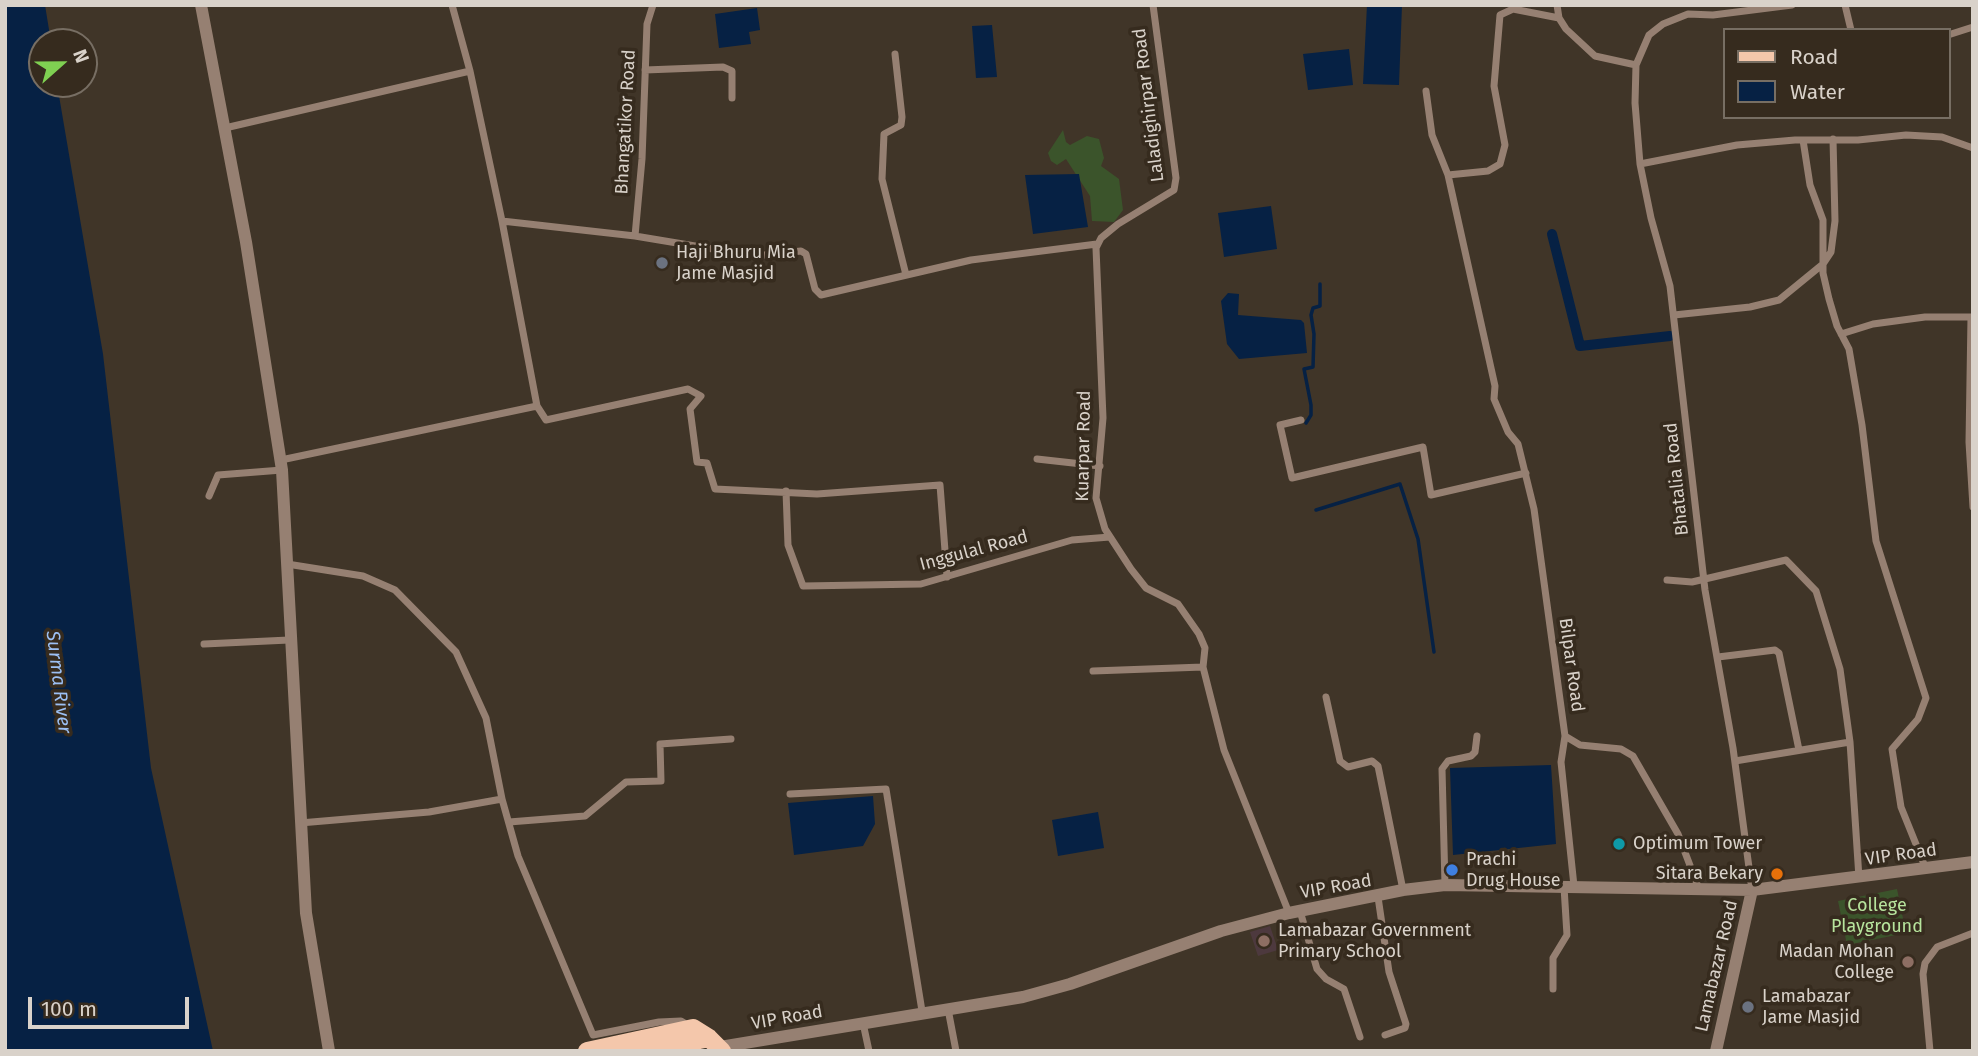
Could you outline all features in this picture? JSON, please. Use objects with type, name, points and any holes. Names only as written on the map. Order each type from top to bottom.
[{"type":"main road","points":[[587,1051],[693,1028],[717,1045]]},
{"type":"main road","points":[[648,1051],[717,1045]]},
{"type":"street","points":[[201,5],[225,128],[281,465],[306,913],[328,1051]]},
{"type":"street","points":[[452,5],[470,71],[502,221],[537,406],[546,420],[688,388],[701,396],[690,409],[697,462],[706,463],[715,489],[817,494],[940,485],[947,577]]},
{"type":"street","name":"Laladighirpar Road","points":[[1097,244],[1131,215],[1174,190],[1176,178],[1153,5]]},
{"type":"street","points":[[1557,5],[1559,18],[1595,56],[1636,65],[1649,35],[1663,24],[1688,15],[1758,11],[1772,6],[1792,5]]},
{"type":"street","points":[[1845,5],[1851,28]]},
{"type":"street","name":"Bhangatikor Road","points":[[635,236],[647,24],[652,8]]},
{"type":"street","points":[[1448,175],[1488,170],[1500,164],[1505,145],[1494,86],[1500,15],[1513,9],[1559,18]]},
{"type":"street","points":[[1950,33],[1973,27]]},
{"type":"street","points":[[895,54],[902,117],[901,125],[884,134],[882,179],[906,275]]},
{"type":"street","name":"Bhatalia Road","points":[[1636,65],[1634,103],[1640,164],[1656,241],[1670,286],[1703,579],[1735,761],[1752,890]]},
{"type":"street","points":[[645,70],[723,67],[732,71],[732,98]]},
{"type":"street","points":[[225,128],[470,71]]},
{"type":"street","name":"Bilpar Road","points":[[1426,90],[1432,135],[1448,175],[1495,386],[1494,399],[1508,432],[1518,444],[1534,509],[1565,736],[1580,745],[1621,749],[1633,756],[1678,834],[1699,889]]},
{"type":"street","points":[[1640,164],[1737,145],[1906,135],[1942,137],[1973,148]]},
{"type":"street","points":[[1674,315],[1750,307],[1779,300],[1823,264],[1831,252],[1835,221],[1833,139]]},
{"type":"street","points":[[1803,140],[1810,185],[1823,220],[1823,264],[1829,299],[1849,349],[1862,425],[1876,541],[1926,698],[1918,719],[1892,749],[1902,807],[1926,869]]},
{"type":"street","points":[[502,221],[635,236],[755,256],[801,250],[806,254],[815,289],[821,295],[971,260],[1097,244]]},
{"type":"street","name":"Kuarpar Road","points":[[1097,244],[1103,418],[1098,508],[1110,537],[1146,588],[1171,598],[1186,612],[1205,648],[1203,667],[1224,750],[1317,969],[1326,979],[1344,989],[1360,1037]]},
{"type":"street","points":[[1841,334],[1873,324],[1925,317],[1972,317],[1969,442],[1973,507]]},
{"type":"street","points":[[209,496],[218,475],[281,465],[537,406]]},
{"type":"street","points":[[1301,420],[1280,425],[1292,478],[1423,447],[1432,495],[1526,473]]},
{"type":"street","points":[[1037,459],[1100,466]]},
{"type":"street","name":"Inggulal Road","points":[[786,491],[788,545],[803,586],[921,584],[1072,540],[1110,537]]},
{"type":"street","points":[[1667,580],[1679,583],[1703,579],[1786,560],[1815,591],[1840,668],[1850,742],[1859,878]]},
{"type":"street","points":[[287,564],[363,576],[395,590],[456,652],[486,718],[502,799],[518,856],[593,1035],[659,1022],[681,1021],[693,1028]]},
{"type":"street","points":[[204,644],[289,640]]},
{"type":"street","points":[[1718,657],[1775,650],[1779,653],[1799,750]]},
{"type":"street","points":[[1093,671],[1203,667]]},
{"type":"street","points":[[1326,697],[1340,761],[1348,766],[1376,763],[1403,890]]},
{"type":"street","points":[[1445,885],[1442,769],[1448,761],[1471,756],[1475,752],[1477,736]]},
{"type":"street","points":[[1553,989],[1553,958],[1567,935],[1569,886],[1561,762],[1565,736]]},
{"type":"street","points":[[509,822],[585,816],[626,782],[661,781],[660,744],[731,739]]},
{"type":"street","points":[[1735,761],[1850,742]]},
{"type":"street","points":[[790,794],[886,789],[922,1011]]},
{"type":"street","points":[[299,824],[429,812],[502,799]]},
{"type":"street","name":"VIP Road","points":[[717,1045],[1048,991],[1177,944],[1295,912],[1403,890],[1445,885],[1752,890],[1972,866]]},
{"type":"street","name":"Lamabazar Road","points":[[1716,1051],[1752,890]]},
{"type":"street","points":[[1378,897],[1389,972],[1406,1024],[1405,1028],[1385,1035]]},
{"type":"street","points":[[1930,1051],[1923,974],[1926,963],[1937,947],[1973,933]]},
{"type":"street","points":[[948,1008],[956,1051]]},
{"type":"street","points":[[863,1022],[869,1051]]},
{"type":"shaded area","name":"Lamabazar Government Primary School","points":[[1270,926],[1278,950],[1258,956],[1250,932]]},
{"type":"green space","points":[[1063,130],[1066,142],[1070,145],[1087,136],[1099,139],[1104,158],[1101,166],[1119,179],[1123,210],[1114,222],[1092,221],[1090,196],[1066,159],[1057,165],[1051,161],[1048,153]]},
{"type":"green space","name":"College Playground","points":[[1897,889],[1906,933],[1847,945],[1838,901]]},
{"type":"water","name":"Surma River","points":[[5,5],[45,5],[49,28],[28,28],[28,98],[59,98],[103,354],[151,768],[213,1051],[5,1051]]},
{"type":"water","points":[[1367,5],[1402,5],[1399,85],[1363,84]]},
{"type":"water","points":[[757,8],[760,30],[749,32],[751,44],[719,48],[715,14]]},
{"type":"water","points":[[992,25],[997,77],[976,78],[972,26]]},
{"type":"water","points":[[1349,49],[1353,85],[1308,90],[1303,54]]},
{"type":"water","points":[[1079,174],[1088,227],[1033,234],[1025,175]]},
{"type":"water","points":[[1271,206],[1277,249],[1224,257],[1218,213]]},
{"type":"water","points":[[1228,293],[1239,294],[1238,315],[1301,320],[1304,323],[1307,353],[1239,359],[1227,344],[1221,301]]},
{"type":"water","points":[[1551,765],[1556,844],[1453,855],[1450,768]]},
{"type":"water","points":[[873,796],[875,824],[863,846],[794,855],[788,803]]},
{"type":"water","points":[[1098,812],[1104,848],[1058,856],[1052,820]]},
{"type":"waterway","points":[[1552,234],[1580,346],[1670,336]]},
{"type":"waterway","points":[[1306,423],[1311,415],[1311,405],[1304,369],[1313,367],[1314,334],[1311,315],[1313,308],[1320,306],[1320,284]]},
{"type":"waterway","points":[[1316,510],[1400,484],[1418,539],[1434,652]]},
{"type":"place","name":"Haji Bhuru Mia Jame Masjid","points":[[662,263]]},
{"type":"place","name":"Optimum Tower","points":[[1619,844]]},
{"type":"place","name":"Prachi Drug House","points":[[1452,870]]},
{"type":"place","name":"Sitara Bekary","points":[[1777,874]]},
{"type":"place","name":"Lamabazar Government Primary School","points":[[1264,941]]},
{"type":"place","name":"Madan Mohan College","points":[[1908,962]]},
{"type":"place","name":"Lamabazar Jame Masjid","points":[[1748,1007]]}]
